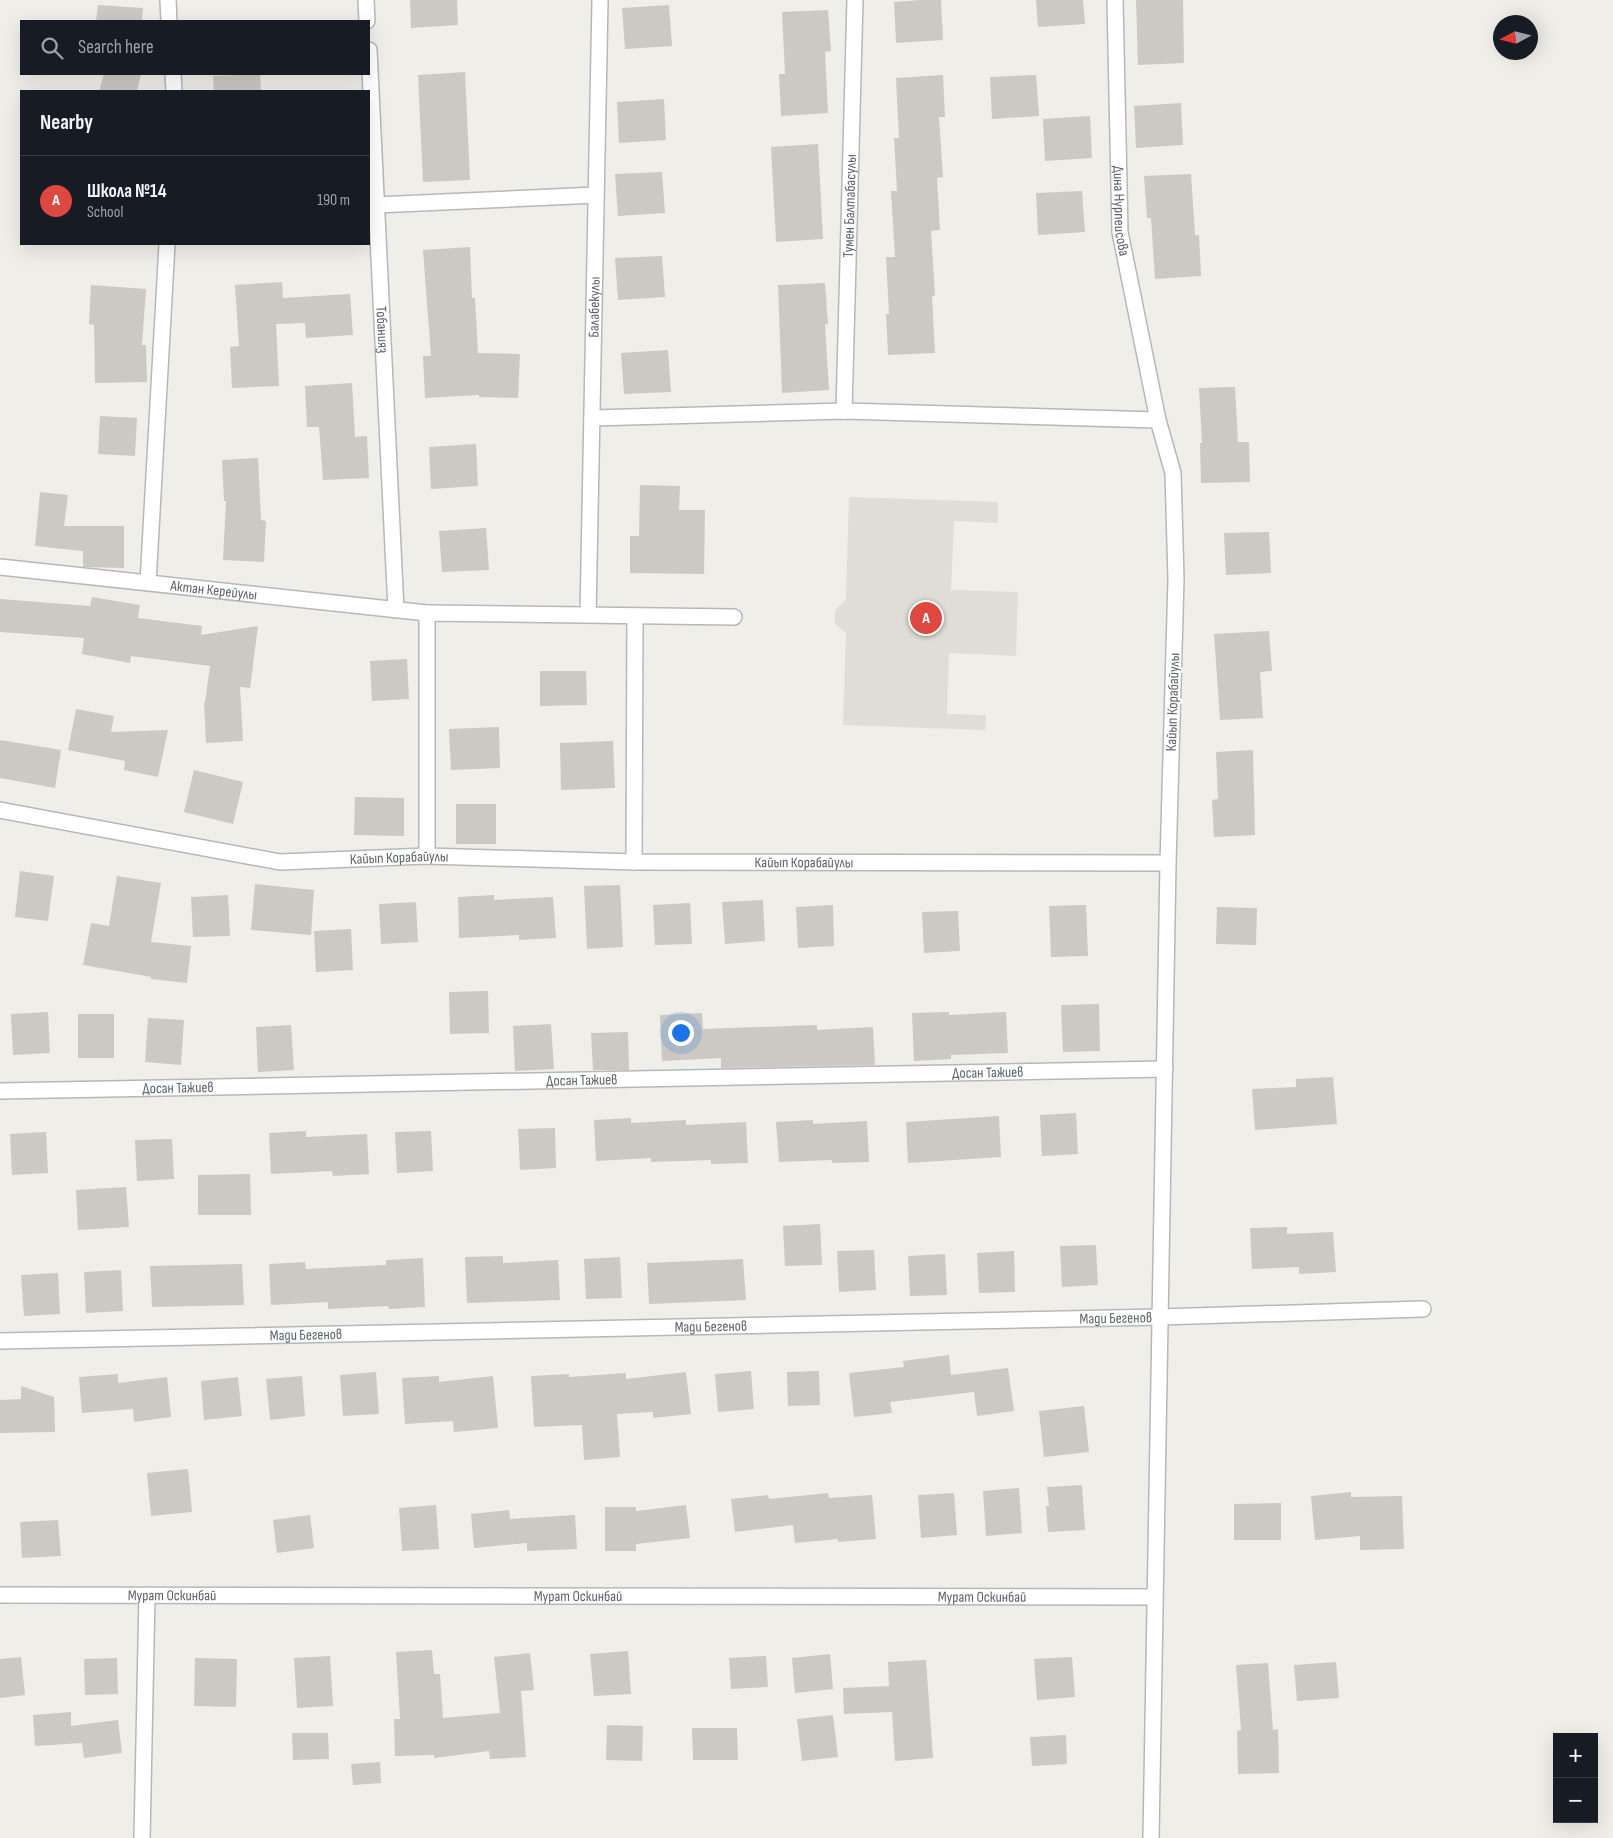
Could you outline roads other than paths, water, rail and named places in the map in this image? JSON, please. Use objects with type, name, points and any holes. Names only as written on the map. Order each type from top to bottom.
[{"type":"street","points":[[168,0],[169,20]]},
{"type":"street","points":[[366,0],[367,20]]},
{"type":"street","name":"Балабекулы","points":[[588,616],[600,0]]},
{"type":"street","name":"Тумен Балтабасулы","points":[[844,411],[855,0]]},
{"type":"street","name":"Дина Нурпеисова","points":[[1115,0],[1120,232],[1158,420]]},
{"type":"street","name":"Тобанияз","points":[[370,72],[396,610]]},
{"type":"street","points":[[173,75],[174,90]]},
{"type":"street","points":[[376,205],[596,195]]},
{"type":"street","points":[[148,583],[166,245]]},
{"type":"street","points":[[592,418],[844,411],[1158,420]]},
{"type":"street","name":"Кайып Корабайулы","points":[[0,810],[280,862],[427,856],[634,862],[1168,863],[1176,578],[1173,473],[1158,420]]},
{"type":"street","name":"Актан Керейулы","points":[[0,567],[427,614],[734,617]]},
{"type":"street","points":[[427,614],[427,856]]},
{"type":"street","points":[[634,862],[635,617]]},
{"type":"street","points":[[1152,1838],[1168,863]]},
{"type":"street","name":"Досан Тажиев","points":[[0,1090],[1165,1069]]},
{"type":"street","name":"Мади Бегенов","points":[[0,1341],[1423,1309]]},
{"type":"street","name":"Мурат Оскинбай","points":[[0,1595],[1156,1597]]},
{"type":"street","points":[[142,1838],[147,1595]]},
{"type":"place","name":"Школа №14","points":[[926,618]]}]
